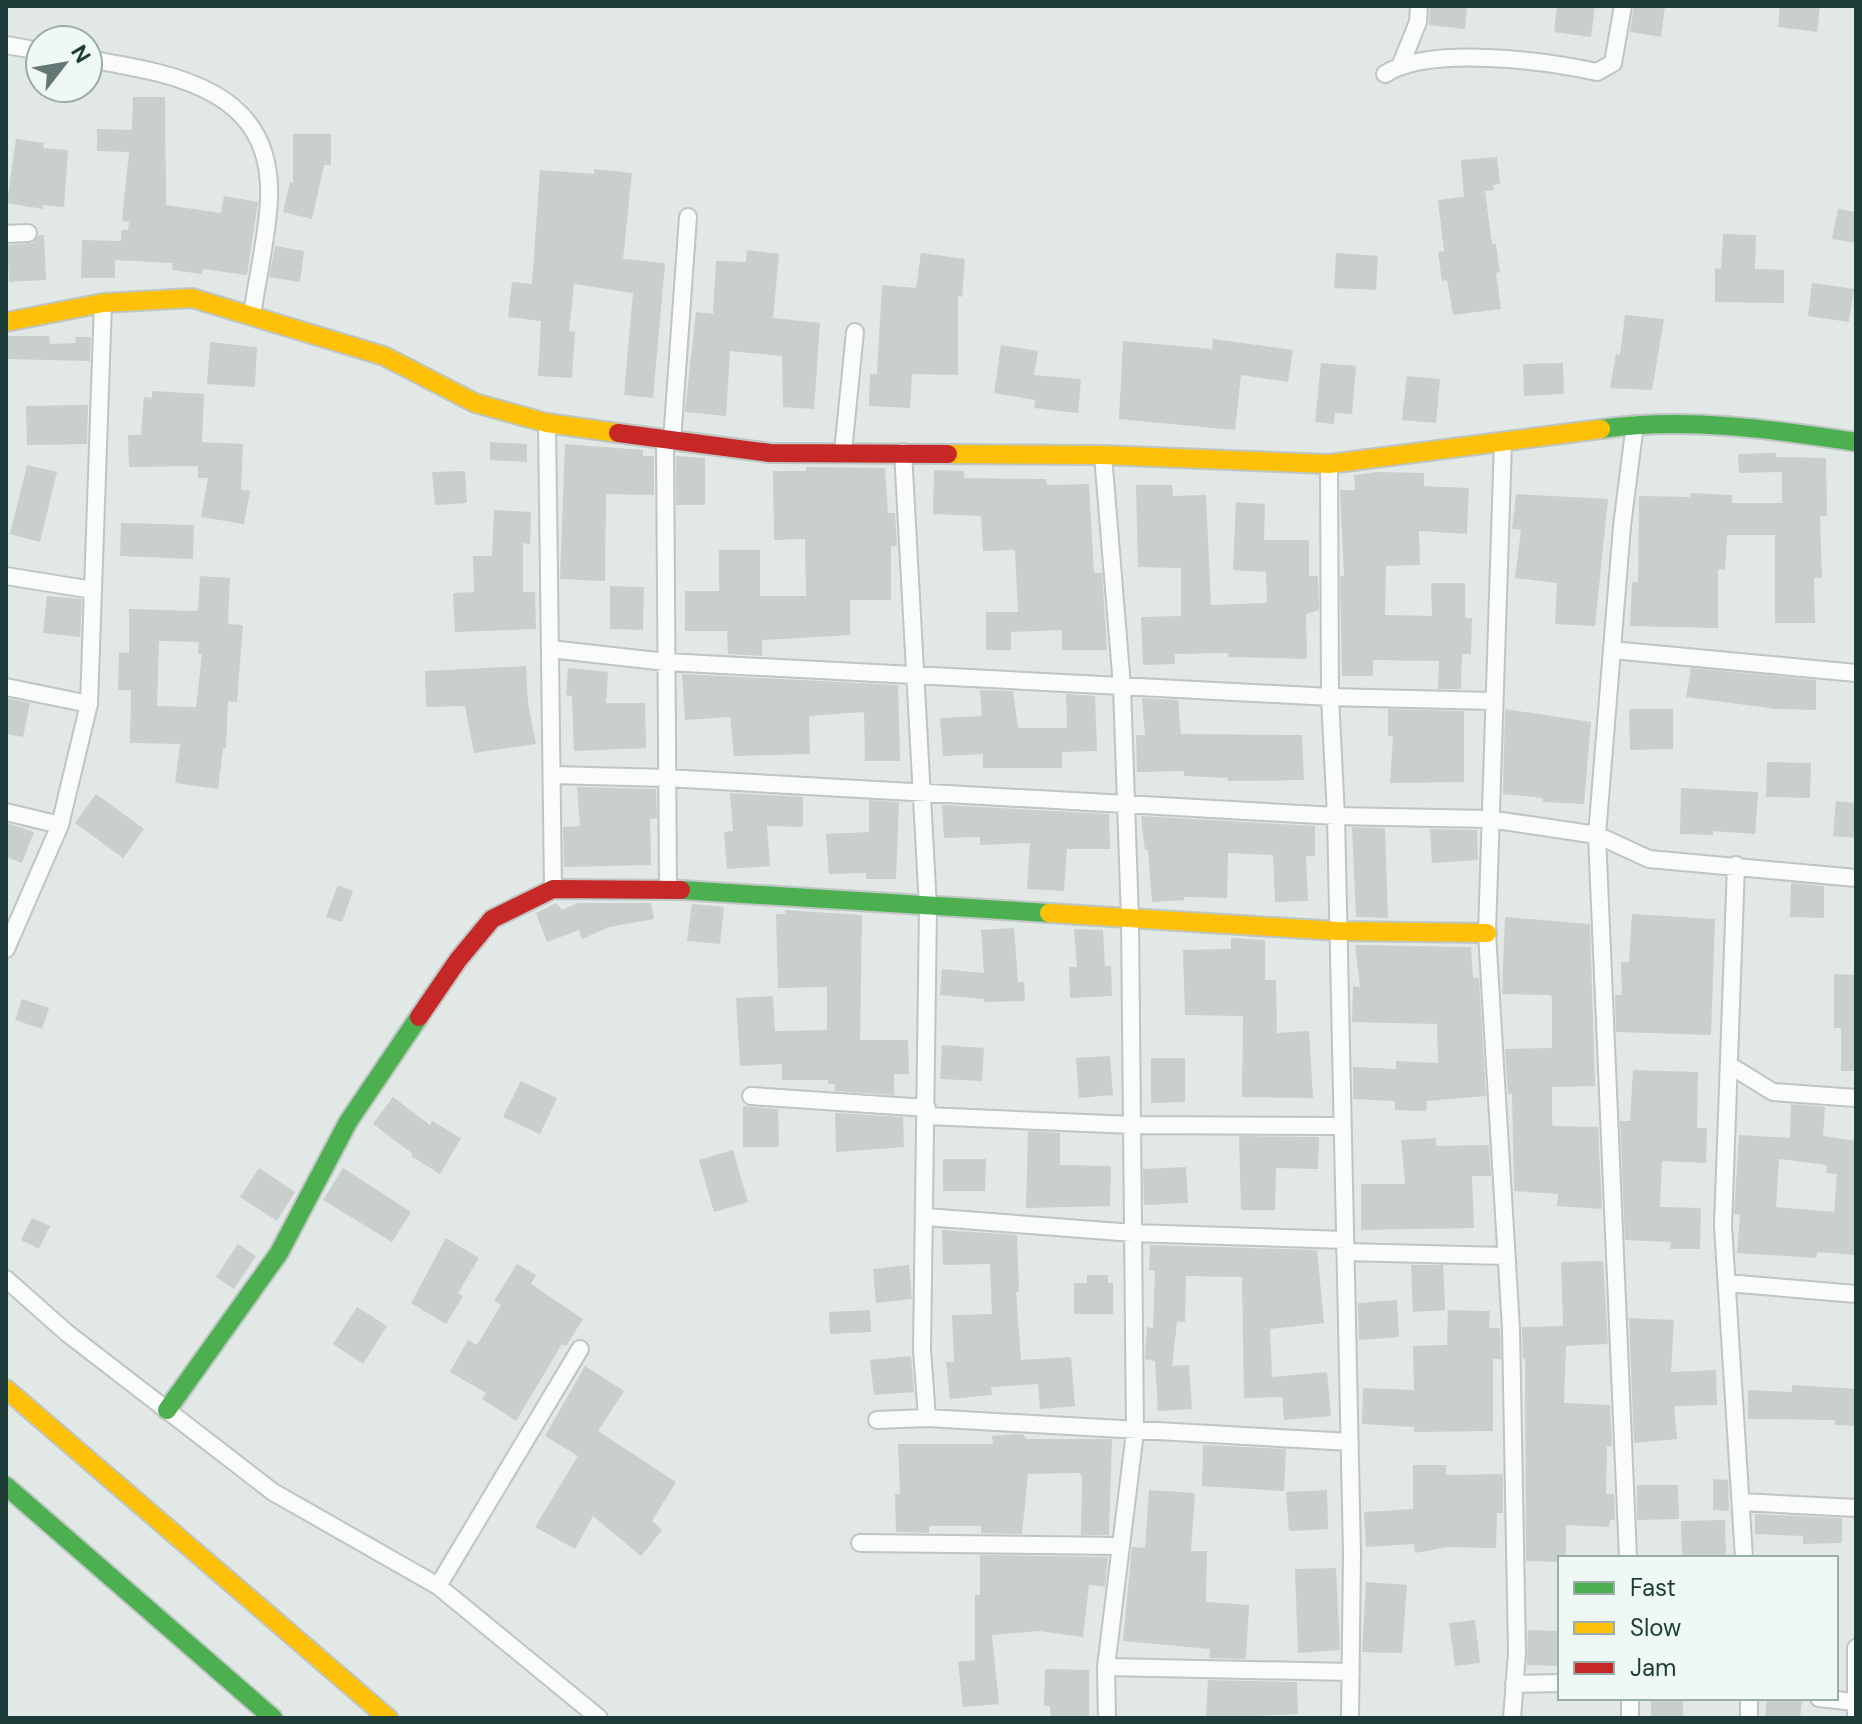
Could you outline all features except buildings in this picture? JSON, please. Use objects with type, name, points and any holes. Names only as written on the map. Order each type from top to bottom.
[{"type":"main road","points":[[6,322],[103,303],[192,298],[384,356],[475,403],[547,423],[770,453],[1103,455],[1329,464],[1635,424],[1763,428],[1856,442]]},
{"type":"main road","points":[[167,1410],[279,1253],[348,1122],[458,960],[492,919],[553,889],[668,889],[1337,931],[1487,933]]},
{"type":"main road","points":[[6,1389],[388,1718]]},
{"type":"main road","points":[[6,1486],[273,1718]]},
{"type":"street","points":[[1401,64],[1418,22],[1419,6]]},
{"type":"street","points":[[1385,74],[1401,64],[1508,57],[1597,72],[1613,63],[1623,6]]},
{"type":"street","points":[[104,62],[143,68],[220,94],[250,123],[267,161],[269,200],[252,316]]},
{"type":"street","points":[[668,889],[666,662],[669,440],[688,217]]},
{"type":"street","points":[[6,234],[28,233]]},
{"type":"street","points":[[6,949],[60,825],[89,704],[103,303]]},
{"type":"street","points":[[843,452],[855,332]]},
{"type":"street","points":[[547,423],[553,889]]},
{"type":"street","points":[[1628,1556],[1597,835],[1635,424]]},
{"type":"street","points":[[1503,442],[1487,933],[1506,1256],[1515,1576],[1512,1718]]},
{"type":"street","points":[[903,452],[928,907],[922,1350],[927,1418]]},
{"type":"street","points":[[1103,455],[1122,686],[1130,919],[1135,1432],[1106,1667],[1107,1718]]},
{"type":"street","points":[[1329,464],[1330,697],[1336,816],[1350,1442],[1350,1718]]},
{"type":"street","points":[[6,576],[93,590]]},
{"type":"street","points":[[550,649],[666,662],[1330,697],[1493,701]]},
{"type":"street","points":[[1612,650],[1856,673]]},
{"type":"street","points":[[6,687],[89,704]]},
{"type":"street","points":[[552,775],[667,778],[1336,816],[1489,819],[1597,835],[1649,859],[1856,878]]},
{"type":"street","points":[[6,812],[60,825]]},
{"type":"street","points":[[1736,865],[1723,1226],[1744,1556]]},
{"type":"street","points":[[1729,1065],[1773,1092],[1856,1098]]},
{"type":"street","points":[[751,1096],[927,1112],[1132,1125],[1342,1126]]},
{"type":"street","points":[[926,1217],[1506,1256]]},
{"type":"street","points":[[6,1279],[67,1333],[273,1492],[438,1586],[599,1718]]},
{"type":"street","points":[[1727,1283],[1856,1294]]},
{"type":"street","points":[[438,1586],[580,1349]]},
{"type":"street","points":[[877,1420],[927,1418],[1350,1442]]},
{"type":"street","points":[[1741,1502],[1856,1508]]},
{"type":"street","points":[[860,1543],[1121,1546]]},
{"type":"street","points":[[1825,1700],[1855,1710],[1856,1648]]},
{"type":"street","points":[[1106,1667],[1351,1672]]},
{"type":"street","points":[[1514,1684],[1558,1683]]},
{"type":"traffic: fast","points":[[1601,429],[1696,424],[1856,442]]},
{"type":"traffic: fast","points":[[681,890],[1049,913]]},
{"type":"traffic: fast","points":[[167,1410],[279,1253],[348,1122],[419,1017]]},
{"type":"traffic: fast","points":[[6,1486],[273,1718]]},
{"type":"traffic: slow","points":[[6,322],[103,303],[192,298],[384,356],[475,403],[547,423],[618,433]]},
{"type":"traffic: slow","points":[[948,454],[1103,455],[1329,464],[1601,429]]},
{"type":"traffic: slow","points":[[1049,913],[1337,931],[1487,933]]},
{"type":"traffic: slow","points":[[6,1389],[388,1718]]},
{"type":"traffic: jam","points":[[618,433],[770,453],[948,454]]},
{"type":"traffic: jam","points":[[419,1017],[458,960],[492,919],[553,889],[681,890]]}]
